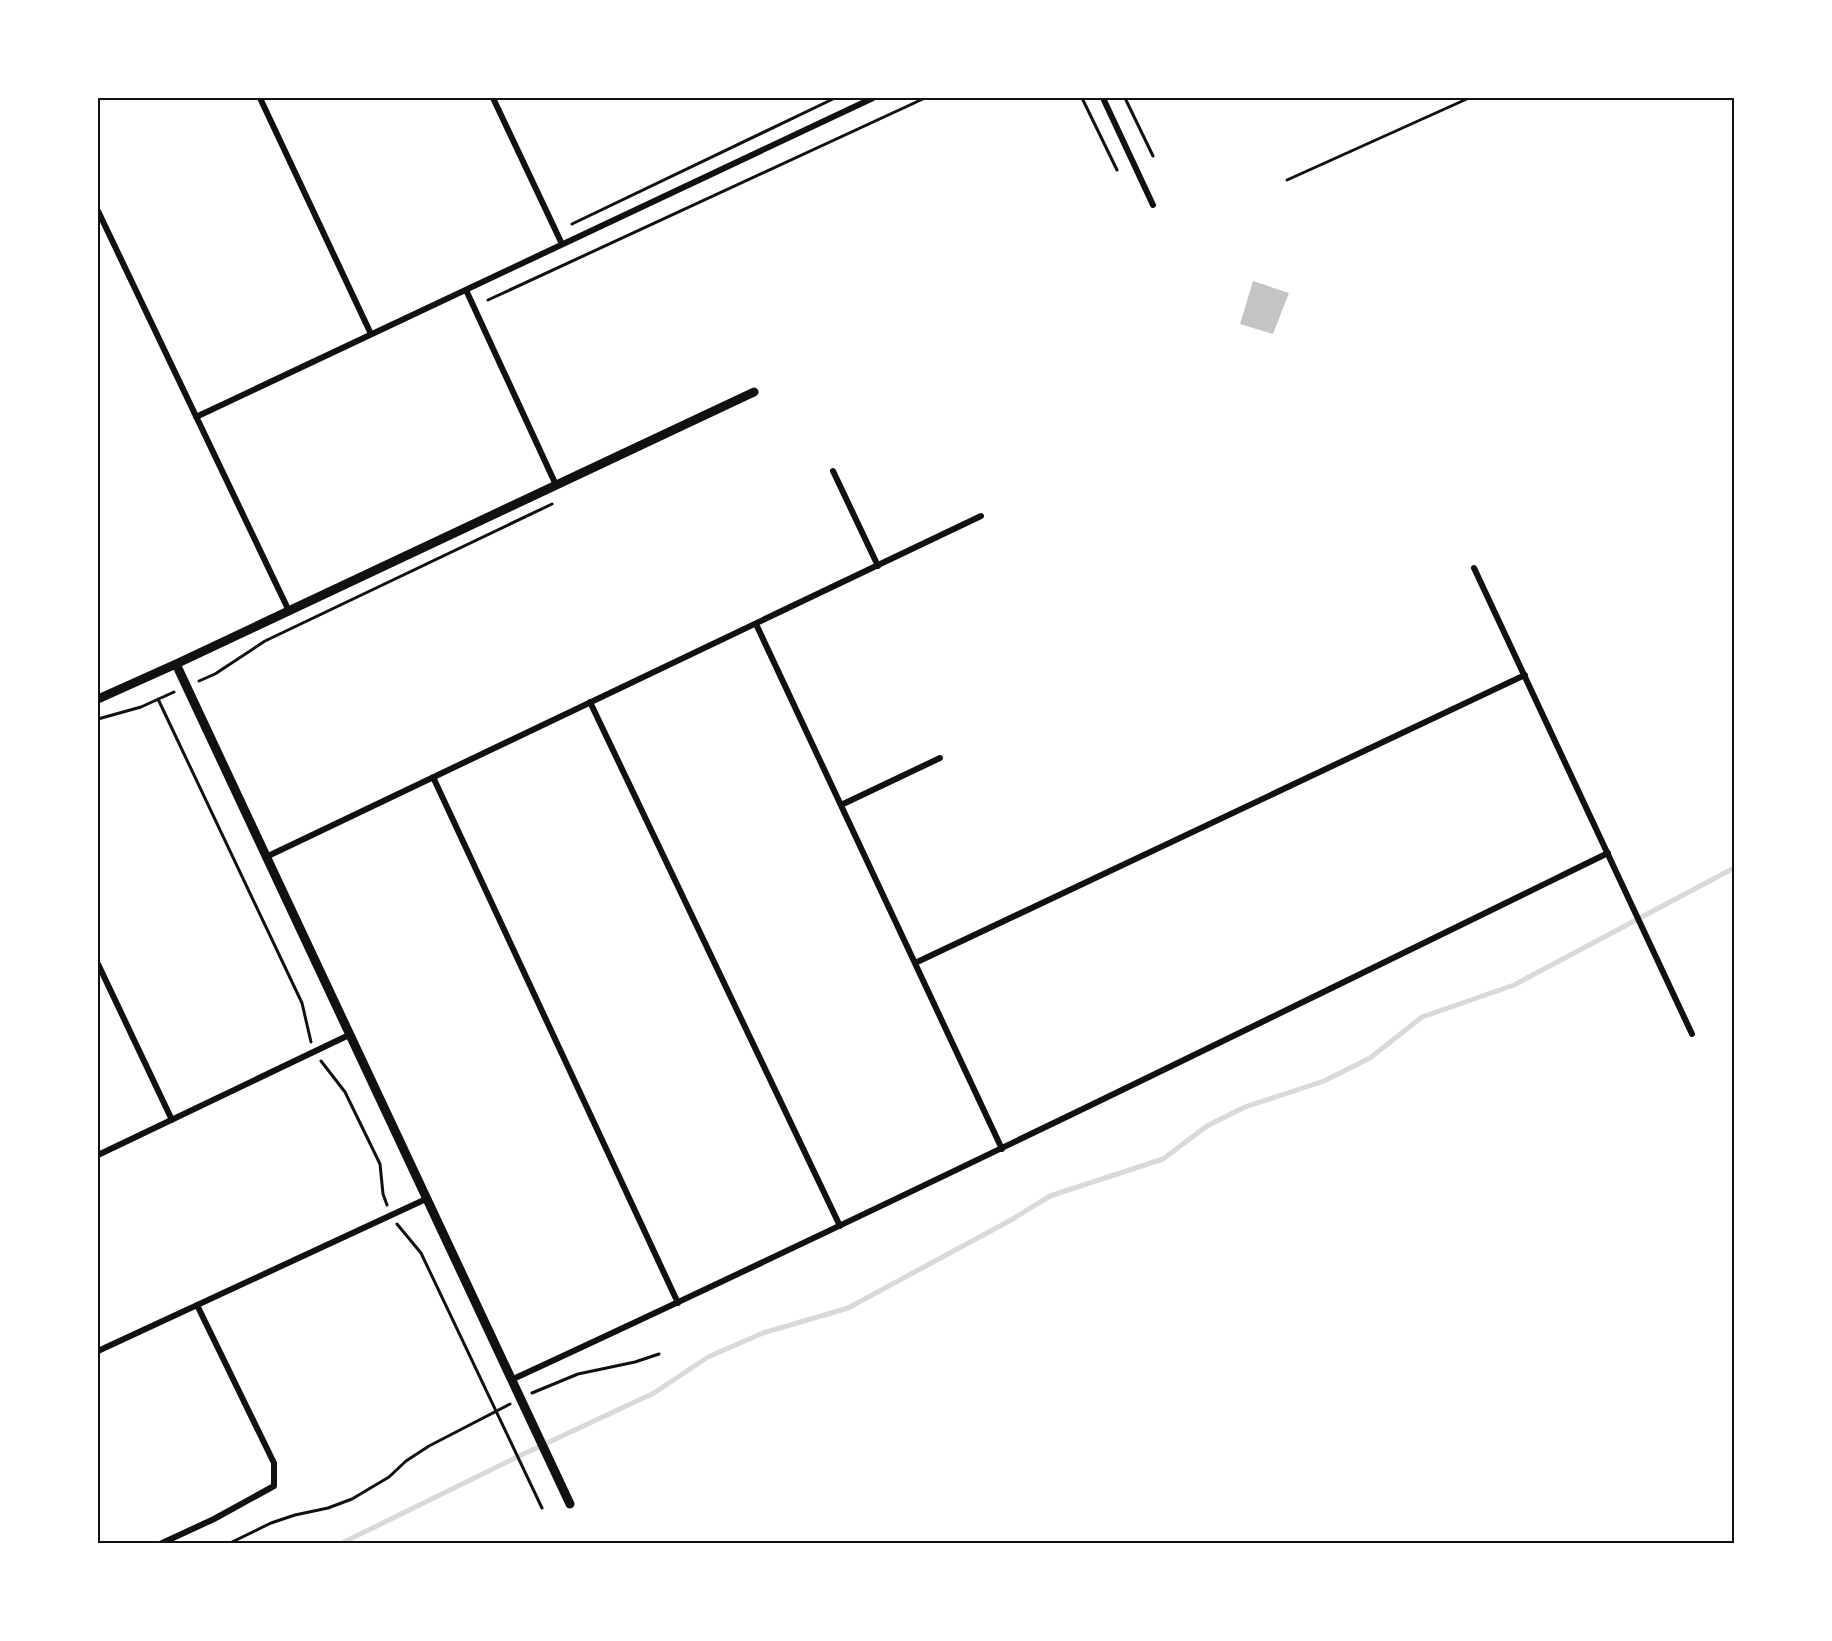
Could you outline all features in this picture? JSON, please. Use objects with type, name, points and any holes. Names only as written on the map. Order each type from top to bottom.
[{"type":"street","points":[[260,98],[371,334]]},
{"type":"street","points":[[493,98],[562,244]]},
{"type":"street","points":[[196,417],[873,98]]},
{"type":"street","points":[[1103,98],[1153,205]]},
{"type":"street","points":[[98,211],[288,611]]},
{"type":"street","points":[[466,290],[556,485]]},
{"type":"street","points":[[98,699],[754,392]]},
{"type":"street","points":[[833,471],[878,566]]},
{"type":"street","points":[[266,857],[981,516]]},
{"type":"street","points":[[1474,568],[1692,1034]]},
{"type":"street","points":[[756,624],[1002,1149]]},
{"type":"street","points":[[176,664],[570,1504]]},
{"type":"street","points":[[915,963],[1525,675]]},
{"type":"street","points":[[590,702],[840,1226]]},
{"type":"street","points":[[841,805],[940,758]]},
{"type":"street","points":[[434,777],[678,1303]]},
{"type":"street","points":[[511,1380],[1002,1149],[1608,853]]},
{"type":"street","points":[[98,964],[172,1120]]},
{"type":"street","points":[[98,1155],[349,1035]]},
{"type":"street","points":[[98,1351],[426,1198]]},
{"type":"street","points":[[160,1544],[274,1486],[274,1463],[197,1305]]},
{"type":"path","points":[[572,224],[835,98]]},
{"type":"path","points":[[488,300],[925,98]]},
{"type":"path","points":[[1082,98],[1117,170]]},
{"type":"path","points":[[1125,98],[1153,156]]},
{"type":"path","points":[[1287,180],[1469,98]]},
{"type":"path","points":[[98,719],[141,707],[215,674],[265,640],[557,502]]},
{"type":"path","points":[[158,699],[302,1003],[308,1037],[327,1070],[345,1092],[380,1164],[383,1194],[391,1215],[421,1253],[542,1508]]},
{"type":"path","points":[[228,1544],[271,1523],[328,1508],[352,1499],[389,1477],[406,1461],[429,1446],[520,1399],[578,1374],[635,1362],[659,1354]]},
{"type":"building","points":[[1253,281],[1289,293],[1273,334],[1240,324]]},
{"type":"waterway","points":[[340,1544],[654,1393],[708,1357],[763,1333],[848,1308],[1011,1220],[1050,1196],[1163,1159],[1207,1126],[1245,1107],[1324,1081],[1370,1058],[1422,1017],[1514,985],[1734,868]]}]
